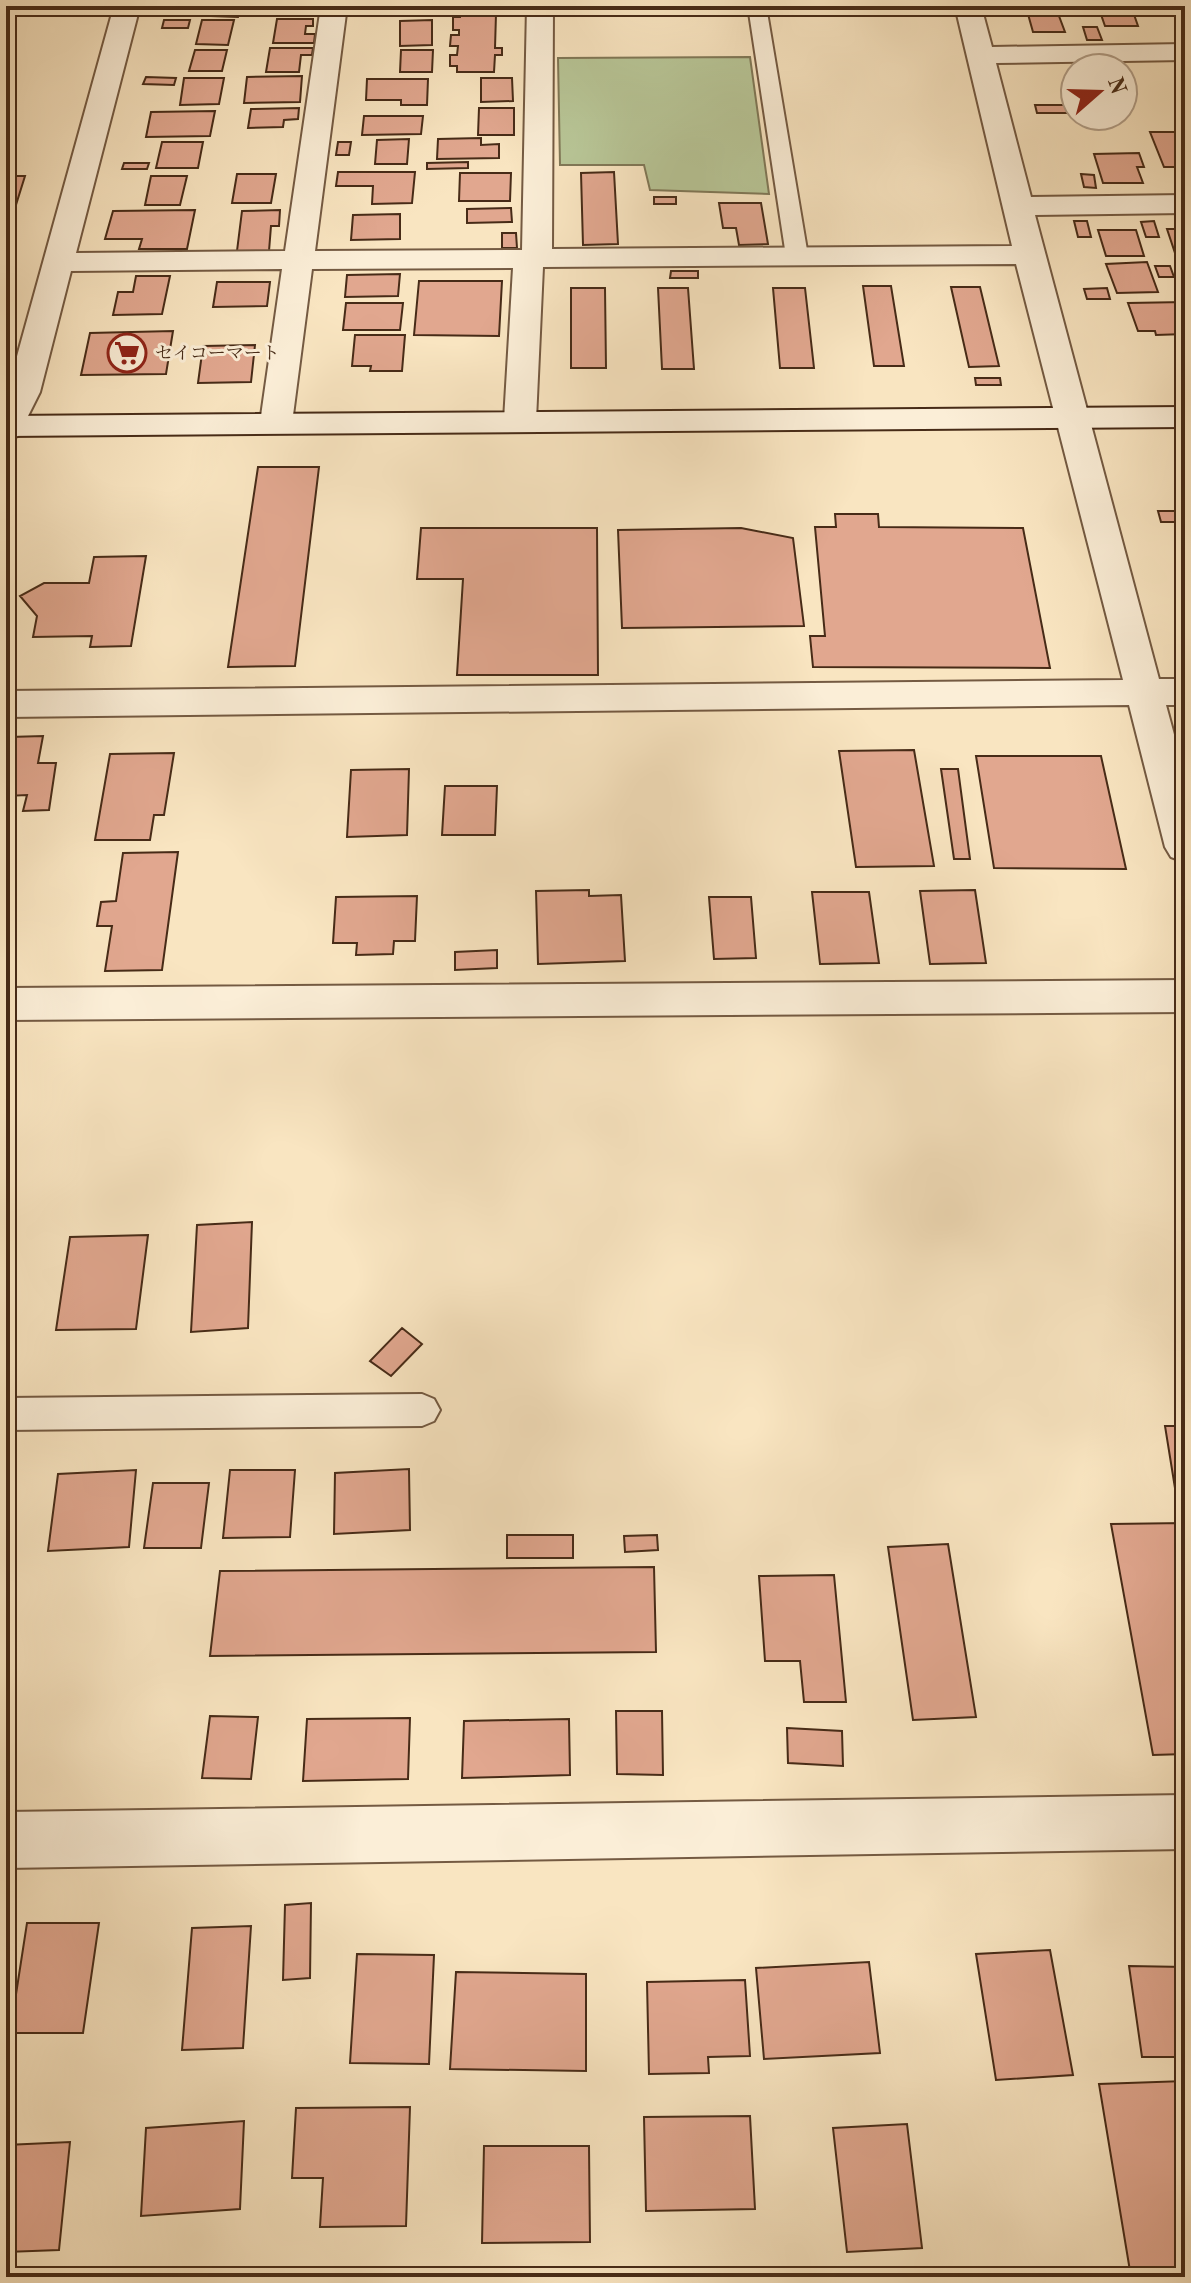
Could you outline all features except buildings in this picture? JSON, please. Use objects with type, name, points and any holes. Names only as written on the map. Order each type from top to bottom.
[{"type":"street","points":[[127,6],[24,392],[7,427],[520,420],[1185,417]]},
{"type":"street","points":[[276,423],[334,6]]},
{"type":"street","points":[[520,420],[533,258],[540,6]]},
{"type":"street","points":[[968,6],[1071,418],[1185,847]]},
{"type":"street","points":[[981,55],[1185,52]]},
{"type":"street","points":[[1019,206],[1185,204]]},
{"type":"street","points":[[58,262],[1029,255]]},
{"type":"street","points":[[6,704],[1185,692]]},
{"type":"street","points":[[6,1004],[1185,996]]},
{"type":"street","points":[[6,1840],[1185,1822]]},
{"type":"lane","points":[[757,6],[797,256]]},
{"type":"lane","points":[[6,1414],[422,1410]]},
{"type":"green space","points":[[750,57],[769,194],[650,190],[644,165],[560,165],[558,58]]},
{"type":"place","name":"セイコーマート","points":[[127,353]]}]
